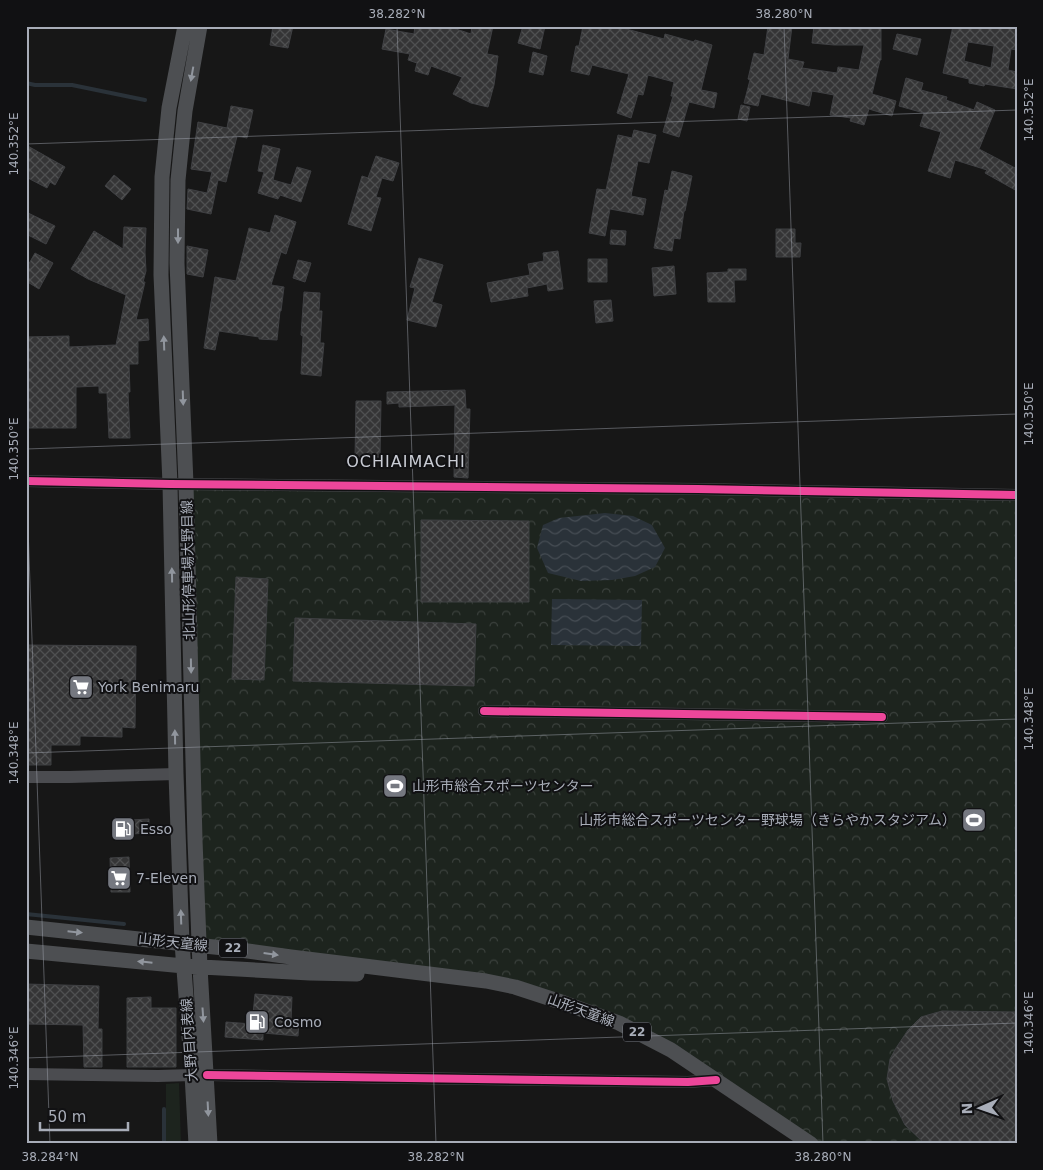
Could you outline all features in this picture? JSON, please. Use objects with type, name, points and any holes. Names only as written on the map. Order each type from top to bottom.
[{"type":"main road","name":"北山形停車場大野目線","points":[[184,966],[176,774],[170,484],[161,275],[162,176],[169,108],[185,26]]},
{"type":"main road","name":"北山形停車場大野目線","points":[[200,26],[185,111],[178,180],[178,263],[200,966]]},
{"type":"main road","name":"山形天童線","points":[[26,927],[234,949],[515,987],[573,1006],[619,1024],[671,1050],[812,1144]]},
{"type":"main road","name":"山形天童線","points":[[26,951],[184,966],[310,973],[438,976]]},
{"type":"main road","name":"大野目内表線","points":[[184,966],[210,1144]]},
{"type":"main road","name":"大野目内表線","points":[[196,1144],[200,966]]},
{"type":"street","points":[[26,481],[1017,495]]},
{"type":"street","points":[[484,711],[882,717]]},
{"type":"street","points":[[26,776],[69,777],[176,774]]},
{"type":"street","points":[[26,1074],[688,1082],[716,1080]]},
{"type":"green space","name":"山形市総合スポーツセンター","points":[[186,484],[1017,495],[1017,1144],[815,1144],[671,1050],[515,987],[200,945]]},
{"type":"green space","points":[[179,1083],[181,1144],[166,1144],[166,1084]]},
{"type":"water","points":[[605,513],[633,516],[652,525],[665,548],[655,567],[635,576],[612,580],[581,581],[548,573],[537,548],[543,525],[559,518]]},
{"type":"water","points":[[552,599],[642,600],[641,646],[551,645]]},
{"type":"building","points":[[273,26],[293,26],[288,48],[270,45]]},
{"type":"building","points":[[415,26],[447,26],[471,34],[472,26],[493,26],[487,54],[498,56],[494,85],[488,107],[471,103],[453,94],[462,77],[431,66],[428,75],[415,71],[417,63],[408,60],[410,54],[382,49],[386,29],[414,34]]},
{"type":"building","points":[[523,26],[545,26],[540,49],[518,43]]},
{"type":"building","points":[[583,26],[615,26],[664,39],[665,34],[712,45],[701,90],[717,93],[714,108],[689,102],[679,137],[663,132],[673,96],[671,96],[674,82],[648,75],[643,95],[638,94],[631,118],[617,113],[629,74],[592,65],[589,75],[571,71],[576,46],[579,46]]},
{"type":"building","points":[[768,26],[792,26],[788,59],[804,62],[802,68],[837,73],[838,67],[859,70],[864,45],[812,43],[814,26],[881,26],[881,60],[872,94],[896,101],[892,116],[869,109],[864,125],[850,121],[851,118],[830,115],[834,95],[812,91],[809,106],[761,94],[758,106],[744,103],[754,53],[764,55]]},
{"type":"building","points":[[953,26],[1017,26],[1017,50],[1011,49],[1008,70],[1017,72],[1017,89],[969,83],[969,79],[943,73]],"holes":[[[968,42],[994,46],[991,68],[964,61]]]},
{"type":"building","points":[[897,34],[921,39],[917,55],[893,49]]},
{"type":"building","points":[[533,52],[547,56],[543,75],[529,72]]},
{"type":"building","points":[[906,78],[923,83],[921,90],[947,97],[946,100],[974,110],[977,102],[995,110],[979,149],[1017,169],[1017,191],[985,173],[987,170],[955,160],[950,178],[928,171],[941,132],[920,126],[924,113],[899,106]]},
{"type":"building","points":[[741,105],[750,107],[747,121],[738,119]]},
{"type":"building","points":[[231,106],[253,110],[247,138],[237,136],[226,182],[218,180],[211,214],[187,209],[188,189],[207,193],[212,172],[191,169],[198,122],[227,128]]},
{"type":"building","points":[[634,130],[656,135],[649,163],[638,161],[631,196],[646,199],[643,215],[610,209],[605,236],[589,233],[597,189],[606,190],[618,135],[632,138]]},
{"type":"building","points":[[26,145],[65,167],[55,185],[50,182],[47,188],[26,177]]},
{"type":"building","points":[[263,145],[280,149],[273,180],[291,185],[297,167],[311,171],[301,202],[280,195],[278,199],[258,193],[264,172],[258,171]]},
{"type":"building","points":[[376,156],[399,163],[393,181],[382,178],[376,197],[381,198],[371,231],[348,224],[362,176],[368,178]]},
{"type":"building","points":[[672,171],[692,176],[680,239],[674,238],[672,251],[654,248],[665,190],[668,191]]},
{"type":"building","points":[[114,175],[131,189],[122,200],[105,186]]},
{"type":"building","points":[[26,212],[55,226],[46,244],[26,234]]},
{"type":"building","points":[[275,215],[296,222],[286,254],[281,252],[271,285],[284,287],[277,340],[259,339],[259,337],[219,331],[215,350],[204,348],[215,277],[236,281],[249,228],[270,233]]},
{"type":"building","points":[[124,227],[146,228],[146,271],[143,282],[145,282],[136,320],[148,319],[149,340],[138,341],[138,364],[129,364],[130,438],[109,438],[107,393],[99,393],[99,386],[76,387],[76,428],[26,428],[26,337],[69,336],[69,347],[116,345],[126,295],[88,279],[71,269],[94,231],[123,249]]},
{"type":"building","points":[[776,229],[795,229],[795,243],[801,243],[800,257],[776,257]]},
{"type":"building","points":[[611,230],[626,231],[625,245],[610,244]]},
{"type":"building","points":[[187,246],[208,250],[203,277],[187,274]]},
{"type":"building","points":[[558,251],[563,289],[548,291],[547,284],[527,288],[528,296],[491,302],[487,283],[530,275],[528,264],[544,261],[543,253]]},
{"type":"building","points":[[35,253],[53,263],[39,289],[26,281],[26,269]]},
{"type":"building","points":[[419,258],[443,265],[432,302],[442,305],[436,327],[407,320],[415,288],[410,287]]},
{"type":"building","points":[[588,259],[607,259],[607,282],[588,282]]},
{"type":"building","points":[[298,260],[311,263],[305,282],[293,278]]},
{"type":"building","points":[[674,266],[676,294],[654,296],[652,268]]},
{"type":"building","points":[[728,269],[746,269],[746,280],[734,280],[735,302],[708,302],[707,273],[728,272]]},
{"type":"building","points":[[304,292],[320,293],[319,311],[322,311],[320,343],[324,343],[321,376],[301,374]]},
{"type":"building","points":[[611,300],[613,321],[596,323],[594,301]]},
{"type":"building","points":[[465,390],[466,409],[470,409],[468,478],[454,477],[455,405],[399,407],[399,403],[387,404],[387,392]]},
{"type":"building","points":[[356,401],[381,401],[380,457],[355,458]]},
{"type":"building","points":[[421,520],[529,521],[529,602],[421,602]]},
{"type":"building","points":[[236,577],[268,579],[264,680],[232,679]]},
{"type":"building","points":[[295,618],[476,624],[474,686],[293,681]]},
{"type":"building","name":"York Benimaru","points":[[26,645],[136,646],[135,728],[122,727],[122,737],[80,736],[80,745],[51,745],[51,765],[27,765]]},
{"type":"building","points":[[149,819],[149,833],[113,835],[113,821]]},
{"type":"building","points":[[129,857],[130,892],[111,892],[110,858]]},
{"type":"building","points":[[26,984],[99,986],[98,1029],[102,1029],[102,1067],[84,1067],[83,1025],[26,1024]]},
{"type":"building","points":[[255,994],[292,997],[291,1021],[299,1021],[298,1036],[263,1033],[263,1040],[225,1037],[226,1022],[252,1024]]},
{"type":"building","points":[[151,997],[151,1008],[176,1008],[176,1067],[127,1067],[127,998]]},
{"type":"building","points":[[942,1011],[1017,1012],[1017,1144],[932,1144],[923,1142],[905,1125],[893,1101],[887,1079],[890,1059],[908,1030],[921,1017]]},
{"type":"waterway","points":[[26,83],[35,85],[72,85],[145,100]]},
{"type":"waterway","points":[[26,914],[124,924]]},
{"type":"waterway","points":[[164,1109],[164,1144]]},
{"type":"cycle path","points":[[26,481],[1017,495]]},
{"type":"cycle path","points":[[484,711],[882,717]]},
{"type":"cycle path","points":[[207,1075],[688,1082],[716,1080]]},
{"type":"place","name":"York Benimaru","points":[[81,687]]},
{"type":"place","name":"山形市総合スポーツセンター","points":[[395,786]]},
{"type":"place","name":"山形市総合スポーツセンター野球場（きらやかスタジアム）","points":[[974,820]]},
{"type":"place","name":"Esso","points":[[123,829]]},
{"type":"place","name":"7-Eleven","points":[[119,878]]},
{"type":"place","name":"Cosmo","points":[[257,1022]]},
{"type":"district","name":"OCHIAIMACHI","points":[[406,461]]}]
